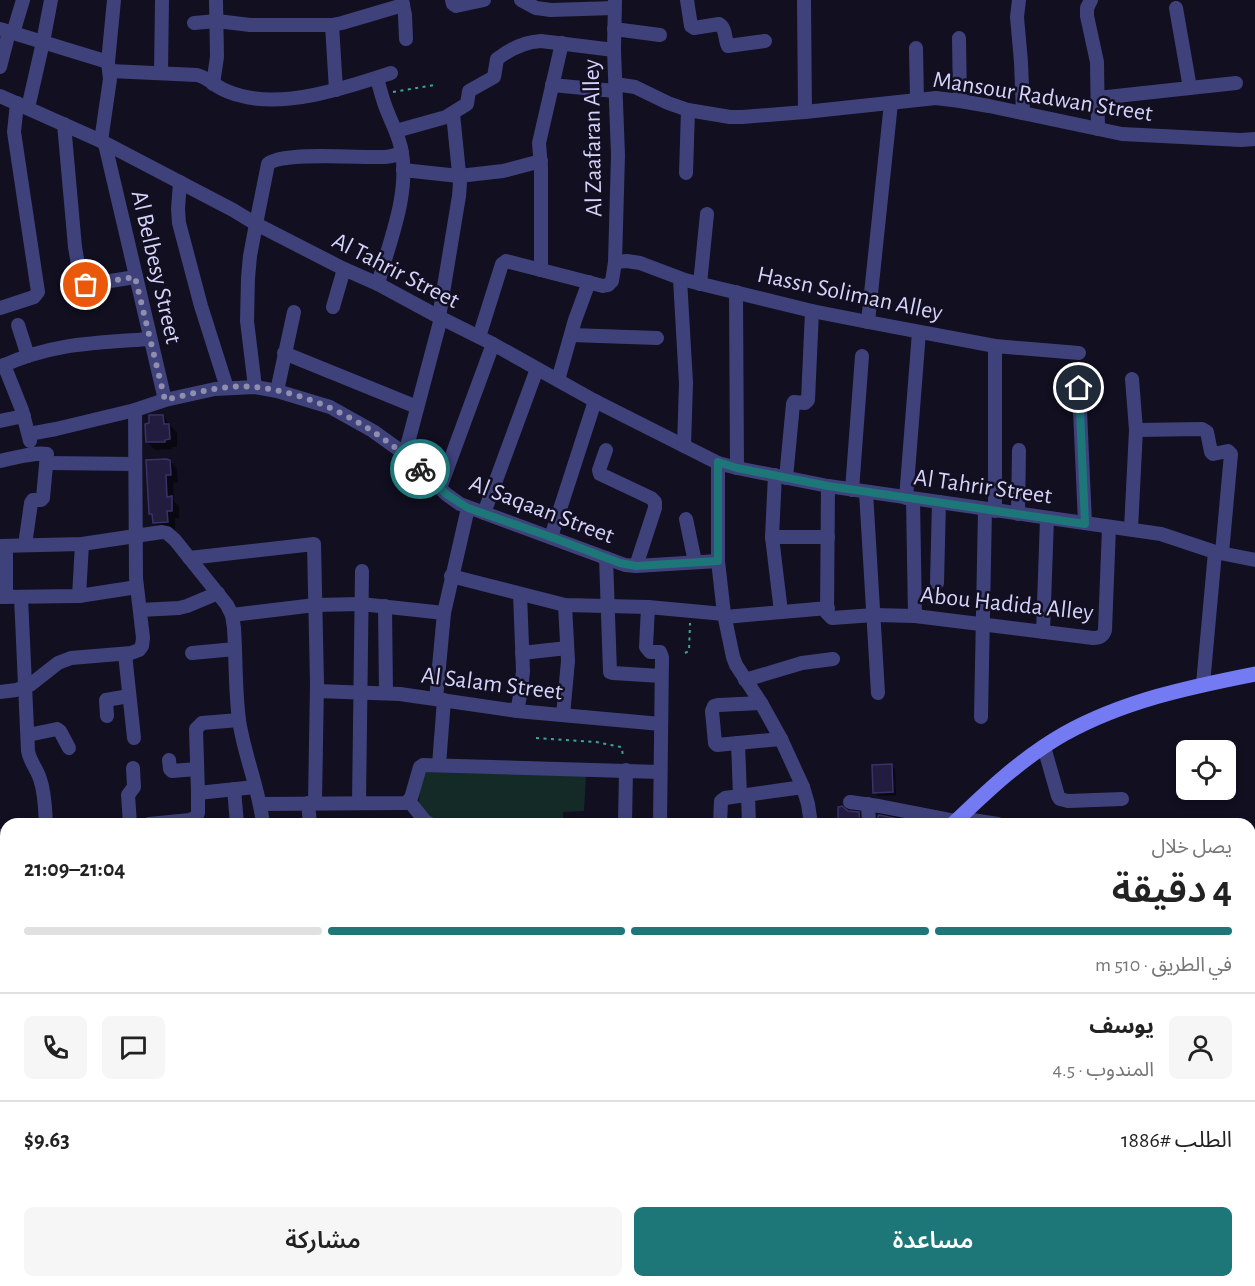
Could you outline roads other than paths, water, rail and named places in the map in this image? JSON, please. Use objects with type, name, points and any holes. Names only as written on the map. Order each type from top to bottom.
[{"type":"main road","points":[[959,818],[989,789],[1025,760],[1063,735],[1096,718],[1165,693],[1255,674]]},
{"type":"street","points":[[0,67],[8,31],[22,0]]},
{"type":"street","points":[[0,308],[34,297],[38,292],[14,132],[43,42],[51,0]]},
{"type":"street","points":[[103,143],[110,83],[109,66],[114,0]]},
{"type":"street","points":[[161,74],[162,0]]},
{"type":"street","points":[[213,84],[217,66],[216,0]]},
{"type":"street","points":[[452,0],[456,6],[484,0]]},
{"type":"street","points":[[521,0],[536,8],[551,10],[615,4]]},
{"type":"street","points":[[687,0],[692,27],[722,25],[729,47],[765,41]]},
{"type":"street","points":[[804,0],[805,112]]},
{"type":"street","points":[[1019,0],[1017,17],[1022,62],[1023,113]]},
{"type":"street","points":[[1091,0],[1087,8],[1087,16],[1096,55],[1098,129]]},
{"type":"street","points":[[194,22],[217,21],[250,25],[332,24],[342,23],[403,3],[406,39]]},
{"type":"street","name":"Al Zaafaran Alley","points":[[614,269],[618,168],[614,50],[615,4]]},
{"type":"street","points":[[1176,9],[1190,88]]},
{"type":"street","points":[[332,24],[336,90]]},
{"type":"street","points":[[614,29],[660,35]]},
{"type":"street","points":[[8,31],[109,66],[161,74],[197,75],[232,94],[254,99],[288,98],[336,90],[391,73]]},
{"type":"street","points":[[959,38],[960,101]]},
{"type":"street","points":[[396,132],[453,114],[467,104],[469,91],[495,76],[495,62],[499,57],[521,44],[541,41],[614,50]]},
{"type":"street","points":[[541,270],[540,134],[562,43]]},
{"type":"street","points":[[916,48],[916,100]]},
{"type":"street","points":[[377,78],[402,153],[404,181],[378,284]]},
{"type":"street","points":[[1098,98],[1236,83]]},
{"type":"street","name":"Mansour Radwan Street","points":[[552,85],[635,87],[688,110],[742,117],[936,98],[1135,135],[1255,139]]},
{"type":"street","name":"Al Tahrir Street","points":[[0,96],[64,124],[180,182],[256,224],[493,344],[596,401],[718,462],[737,468],[828,486],[1161,534],[1219,552],[1255,560]]},
{"type":"street","points":[[868,322],[891,103]]},
{"type":"street","points":[[686,173],[688,110]]},
{"type":"street","points":[[405,454],[440,318],[458,209],[459,176],[453,114]]},
{"type":"street","points":[[64,124],[75,247],[81,282],[86,285],[135,277]]},
{"type":"street","name":"Al Belbesy Street","points":[[103,143],[165,400]]},
{"type":"street","points":[[255,387],[249,342],[247,300],[250,256],[266,168],[271,161],[276,159],[326,156],[386,157],[402,153]]},
{"type":"street","points":[[403,170],[459,176],[503,171],[541,161]]},
{"type":"street","points":[[180,182],[178,209],[180,223],[201,306],[227,388]]},
{"type":"street","points":[[699,284],[707,214]]},
{"type":"street","points":[[479,337],[502,264],[509,261],[589,282],[558,380]]},
{"type":"street","name":"Hassn Soliman Alley","points":[[589,282],[608,285],[612,281],[614,269],[627,261],[640,263],[680,279],[812,311],[995,346],[1079,352]]},
{"type":"street","points":[[333,307],[344,269]]},
{"type":"street","points":[[680,279],[686,382],[684,446]]},
{"type":"street","points":[[736,292],[737,468]]},
{"type":"street","points":[[781,612],[772,537],[793,404],[794,402],[805,403],[808,400],[812,311]]},
{"type":"street","points":[[277,391],[294,312]]},
{"type":"street","points":[[18,325],[28,356]]},
{"type":"street","points":[[915,616],[910,498],[919,332]]},
{"type":"street","points":[[571,335],[657,338]]},
{"type":"street","points":[[25,545],[31,503],[33,500],[43,498],[43,457],[29,434],[24,416],[2,366],[28,356],[68,346],[150,339]]},
{"type":"street","points":[[440,488],[493,344]]},
{"type":"street","points":[[981,717],[995,346]]},
{"type":"street","points":[[284,353],[417,407]]},
{"type":"street","points":[[862,356],[859,491],[874,615],[878,693]]},
{"type":"street","points":[[484,513],[537,369]]},
{"type":"street","points":[[1131,529],[1136,430],[1132,379]]},
{"type":"street","name":"Al Saqaan Street","points":[[29,434],[67,427],[193,393],[255,387],[277,391],[313,401],[345,415],[373,432],[405,454],[440,488],[468,508],[620,563],[636,566],[718,561]]},
{"type":"street","points":[[1079,388],[1085,524]]},
{"type":"street","points":[[551,537],[596,401]]},
{"type":"street","points":[[0,692],[25,687],[58,663],[71,658],[125,654],[135,652],[142,646],[143,629],[137,587],[135,536],[135,410]]},
{"type":"street","points":[[0,421],[24,416]]},
{"type":"street","points":[[1136,430],[1202,429],[1208,432],[1210,452],[1213,454],[1230,452],[1203,684]]},
{"type":"street","points":[[606,450],[599,470],[600,474],[656,502],[636,566]]},
{"type":"street","points":[[1018,514],[1019,450]]},
{"type":"street","points":[[0,461],[43,457],[135,464]]},
{"type":"street","points":[[718,462],[718,561],[733,657],[781,739],[803,787],[810,818]]},
{"type":"street","points":[[828,486],[831,613]]},
{"type":"street","points":[[937,583],[939,502]]},
{"type":"street","points":[[439,765],[444,613],[468,508]]},
{"type":"street","points":[[1043,632],[1047,518]]},
{"type":"street","points":[[686,519],[696,562]]},
{"type":"street","name":"Abou Hadida Alley","points":[[451,576],[565,604],[648,607],[725,616],[781,612],[915,616],[1093,638],[1101,637],[1105,630],[1108,527]]},
{"type":"street","points":[[137,587],[79,596],[3,597],[3,546],[82,544],[162,532],[175,540],[218,593],[232,615],[239,720],[262,818]]},
{"type":"street","points":[[772,537],[828,537]]},
{"type":"street","points":[[79,596],[82,544]]},
{"type":"street","points":[[189,558],[314,544],[317,690],[311,818]]},
{"type":"street","points":[[606,558],[610,672],[661,676]]},
{"type":"street","points":[[359,803],[362,571]]},
{"type":"street","points":[[140,610],[179,608],[218,593]]},
{"type":"street","points":[[517,711],[523,681],[520,594]]},
{"type":"street","points":[[21,597],[29,758],[38,773],[43,788],[46,818]]},
{"type":"street","points":[[232,615],[315,605],[361,604],[444,613]]},
{"type":"street","points":[[563,715],[567,681],[565,604]]},
{"type":"street","points":[[385,606],[386,693]]},
{"type":"street","points":[[648,607],[646,647],[650,652],[661,653],[660,818]]},
{"type":"street","points":[[522,653],[567,648]]},
{"type":"street","points":[[192,654],[235,649]]},
{"type":"street","points":[[125,654],[134,738]]},
{"type":"street","points":[[745,680],[802,663],[833,659]]},
{"type":"street","name":"Al Salam Street","points":[[317,690],[386,693],[517,711],[661,724]]},
{"type":"street","points":[[107,716],[106,700],[129,696]]},
{"type":"street","points":[[761,703],[714,706],[712,711],[715,743],[719,745],[781,739]]},
{"type":"street","points":[[195,818],[198,813],[195,732],[197,727],[202,723],[239,720]]},
{"type":"street","points":[[28,735],[57,729],[69,748]]},
{"type":"street","points":[[738,743],[748,818]]},
{"type":"street","points":[[1044,747],[1060,799],[1064,801],[1122,799]]},
{"type":"street","points":[[169,759],[172,771],[196,769]]},
{"type":"street","points":[[409,801],[420,767],[423,765],[660,772]]},
{"type":"street","points":[[130,818],[128,795],[134,787],[134,768]]},
{"type":"street","points":[[625,770],[625,818]]},
{"type":"street","points":[[198,793],[255,787]]},
{"type":"street","points":[[720,818],[721,801],[725,798],[803,787]]},
{"type":"street","points":[[234,789],[236,818]]},
{"type":"street","points":[[260,804],[404,803],[409,801]]},
{"type":"street","points":[[409,801],[423,818]]},
{"type":"street","points":[[850,802],[940,818]]},
{"type":"street","points":[[868,804],[869,818]]}]
